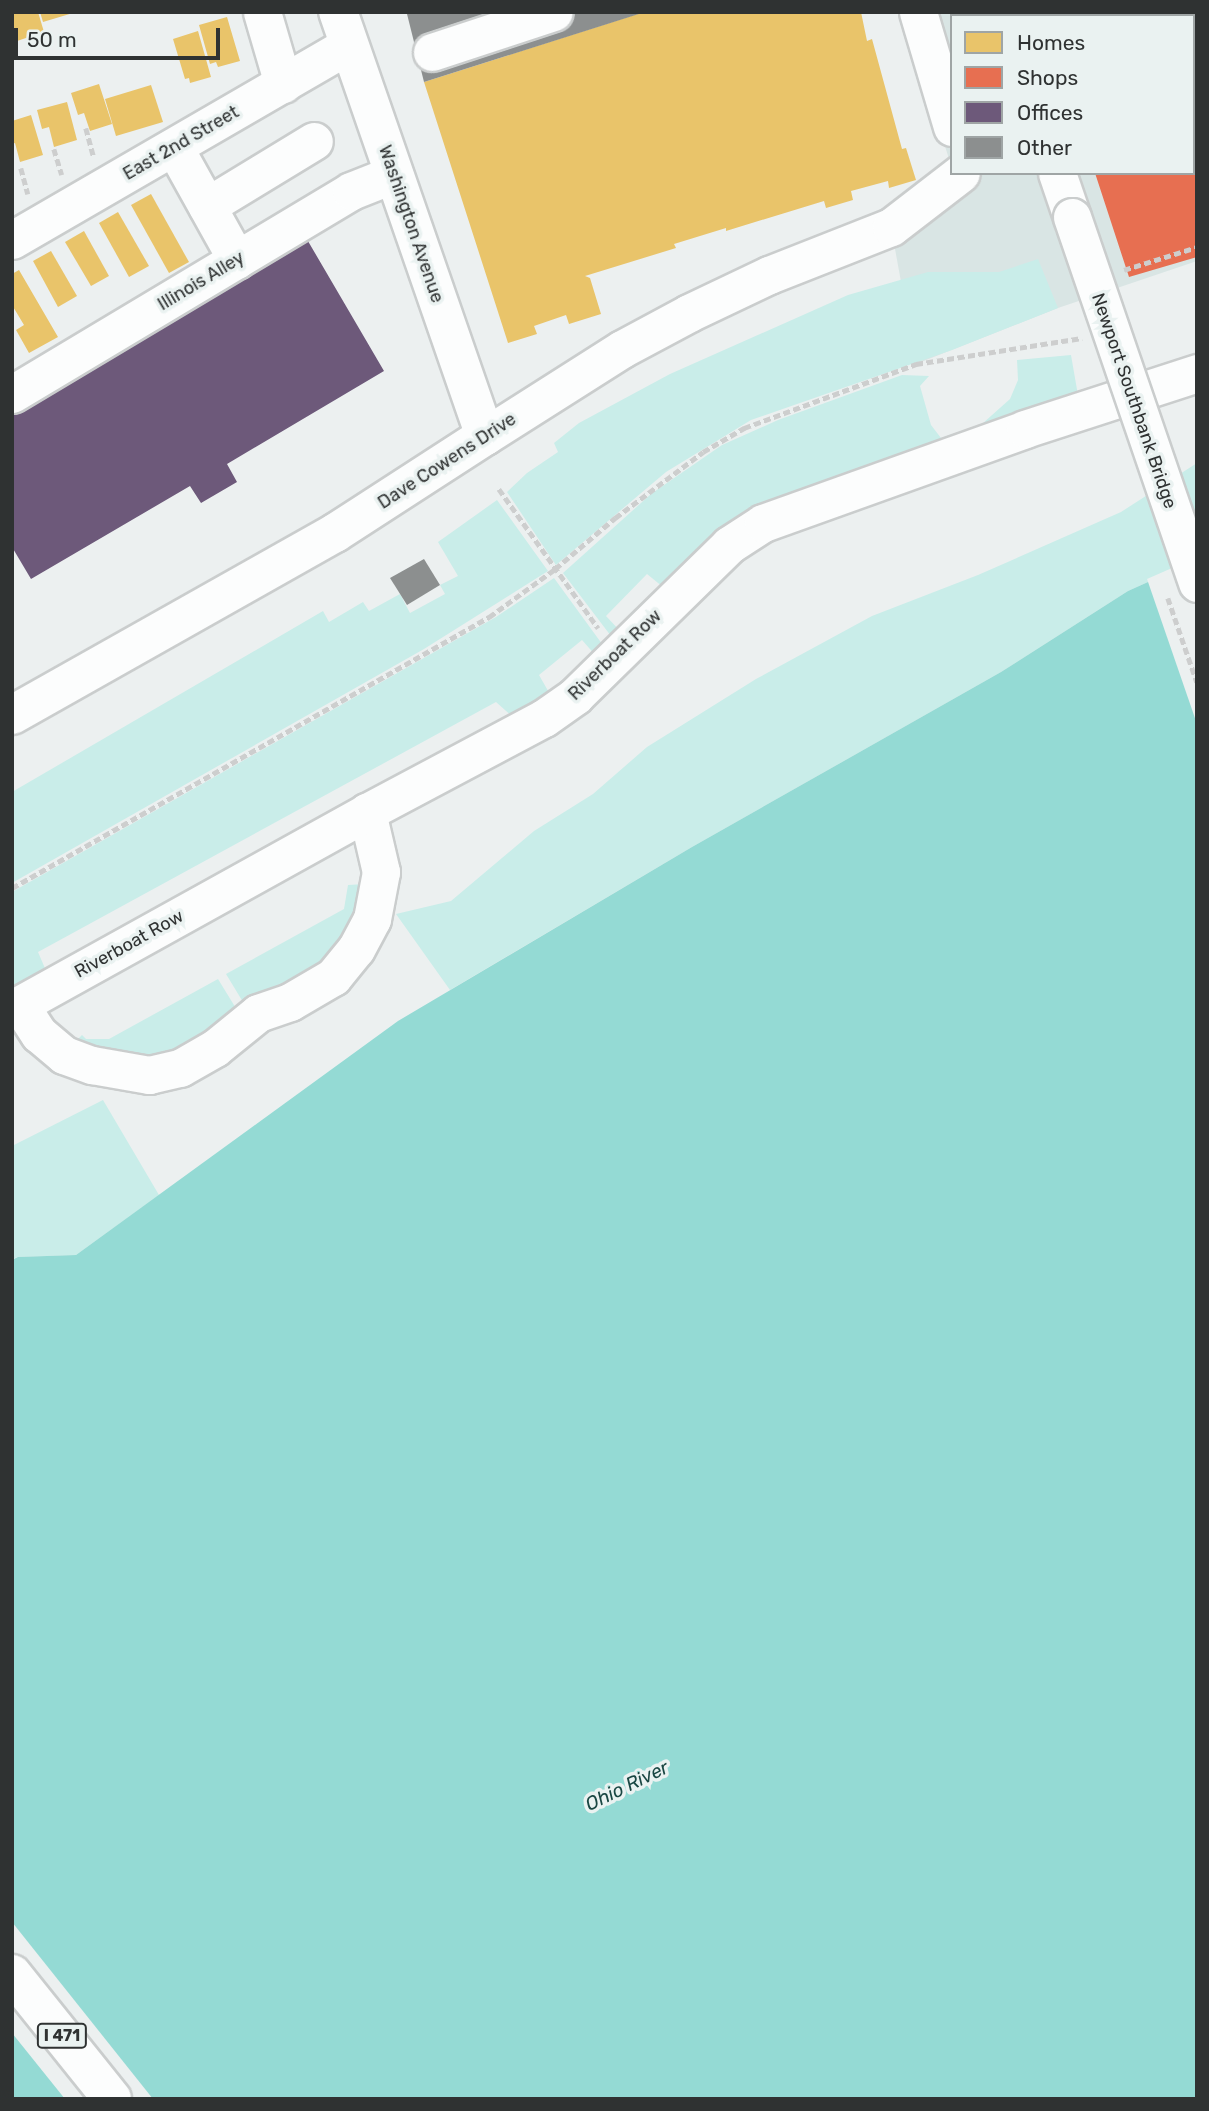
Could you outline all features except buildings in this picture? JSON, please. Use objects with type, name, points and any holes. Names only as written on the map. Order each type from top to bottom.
[{"type":"main road","name":"Washington Avenue","points":[[343,29],[485,436]]},
{"type":"main road","name":"Dave Cowens Drive","points":[[12,715],[335,533],[485,436]]},
{"type":"main road","name":"I 471","points":[[12,1974],[112,2099]]},
{"type":"street","points":[[262,12],[282,84]]},
{"type":"street","points":[[432,52],[554,12]]},
{"type":"street","points":[[918,12],[950,120]]},
{"type":"street","name":"East 2nd Street","points":[[12,240],[282,84],[343,29]]},
{"type":"street","points":[[207,206],[314,141]]},
{"type":"street","points":[[174,147],[237,260]]},
{"type":"street","name":"Illinois Alley","points":[[12,394],[351,191],[394,174]]},
{"type":"street","name":"Dave Cowens Drive","points":[[485,436],[622,349],[689,313],[769,275],[891,227],[958,175]]},
{"type":"street","name":"Newport Southbank Bridge","points":[[1058,175],[1197,583]]},
{"type":"street","name":"Riverboat Row","points":[[16,1007],[367,812],[544,718],[575,696],[729,545],[762,523],[974,447],[1197,373]]},
{"type":"street","points":[[16,1007],[39,1034],[64,1055],[92,1065],[149,1075],[180,1068],[215,1048],[258,1013],[290,1002],[333,977],[356,949],[372,919],[381,872],[367,812]]},
{"type":"path","points":[[86,128],[96,167]]},
{"type":"path","points":[[54,149],[65,185]]},
{"type":"path","points":[[22,168],[31,205]]},
{"type":"path","points":[[1126,269],[1197,247]]},
{"type":"path","points":[[12,888],[489,617],[555,569],[615,517],[703,452],[744,428],[916,364],[1111,333]]},
{"type":"path","points":[[499,489],[617,655]]},
{"type":"shaded area","points":[[902,12],[1197,12],[1197,261],[1058,308],[916,364],[891,227],[950,166],[950,175],[1195,175],[1195,14],[950,14],[950,162]]},
{"type":"shaded area","points":[[1038,259],[1058,308],[952,350],[751,420],[666,472],[556,565],[507,492],[527,473],[558,452],[554,443],[579,423],[670,374],[848,295],[928,272],[999,272]]},
{"type":"shaded area","points":[[1071,355],[1079,401],[663,587],[647,574],[606,616],[621,632],[614,640],[563,573],[651,494],[722,445],[778,420],[902,375],[929,376],[920,386],[931,425],[941,438],[982,424],[1010,399],[1018,380],[1017,360]]},
{"type":"shaded area","points":[[1197,463],[1197,560],[1128,591],[1001,672],[692,847],[450,990],[396,914],[451,901],[534,831],[593,794],[647,747],[756,679],[872,616],[978,575],[1121,512]]},
{"type":"shaded area","points":[[497,500],[548,571],[424,649],[12,883],[12,792],[323,611],[329,622],[363,602],[369,611],[400,594],[410,613],[445,594],[440,585],[458,576],[438,542]]},
{"type":"shaded area","points":[[554,578],[605,648],[597,657],[582,640],[539,675],[551,696],[514,718],[496,702],[38,952],[47,973],[12,990],[12,892],[496,617]]},
{"type":"shaded area","points":[[365,884],[360,914],[325,974],[246,1007],[226,974],[344,909],[348,885]]},
{"type":"shaded area","points":[[218,979],[237,1010],[166,1062],[135,1064],[75,1042],[82,1035],[86,1039],[109,1039]]},
{"type":"shaded area","points":[[103,1100],[159,1195],[76,1255],[12,1259],[12,1146]]},
{"type":"water","name":"Ohio River","points":[[1197,560],[1197,2099],[12,2099],[12,1260],[18,1257],[76,1255],[398,1021],[692,847],[1001,672],[1128,591]]},
{"type":"pier","points":[[1197,557],[1197,724],[1147,579]]},
{"type":"pier","points":[[12,1922],[153,2099],[65,2099],[12,2033]]}]
